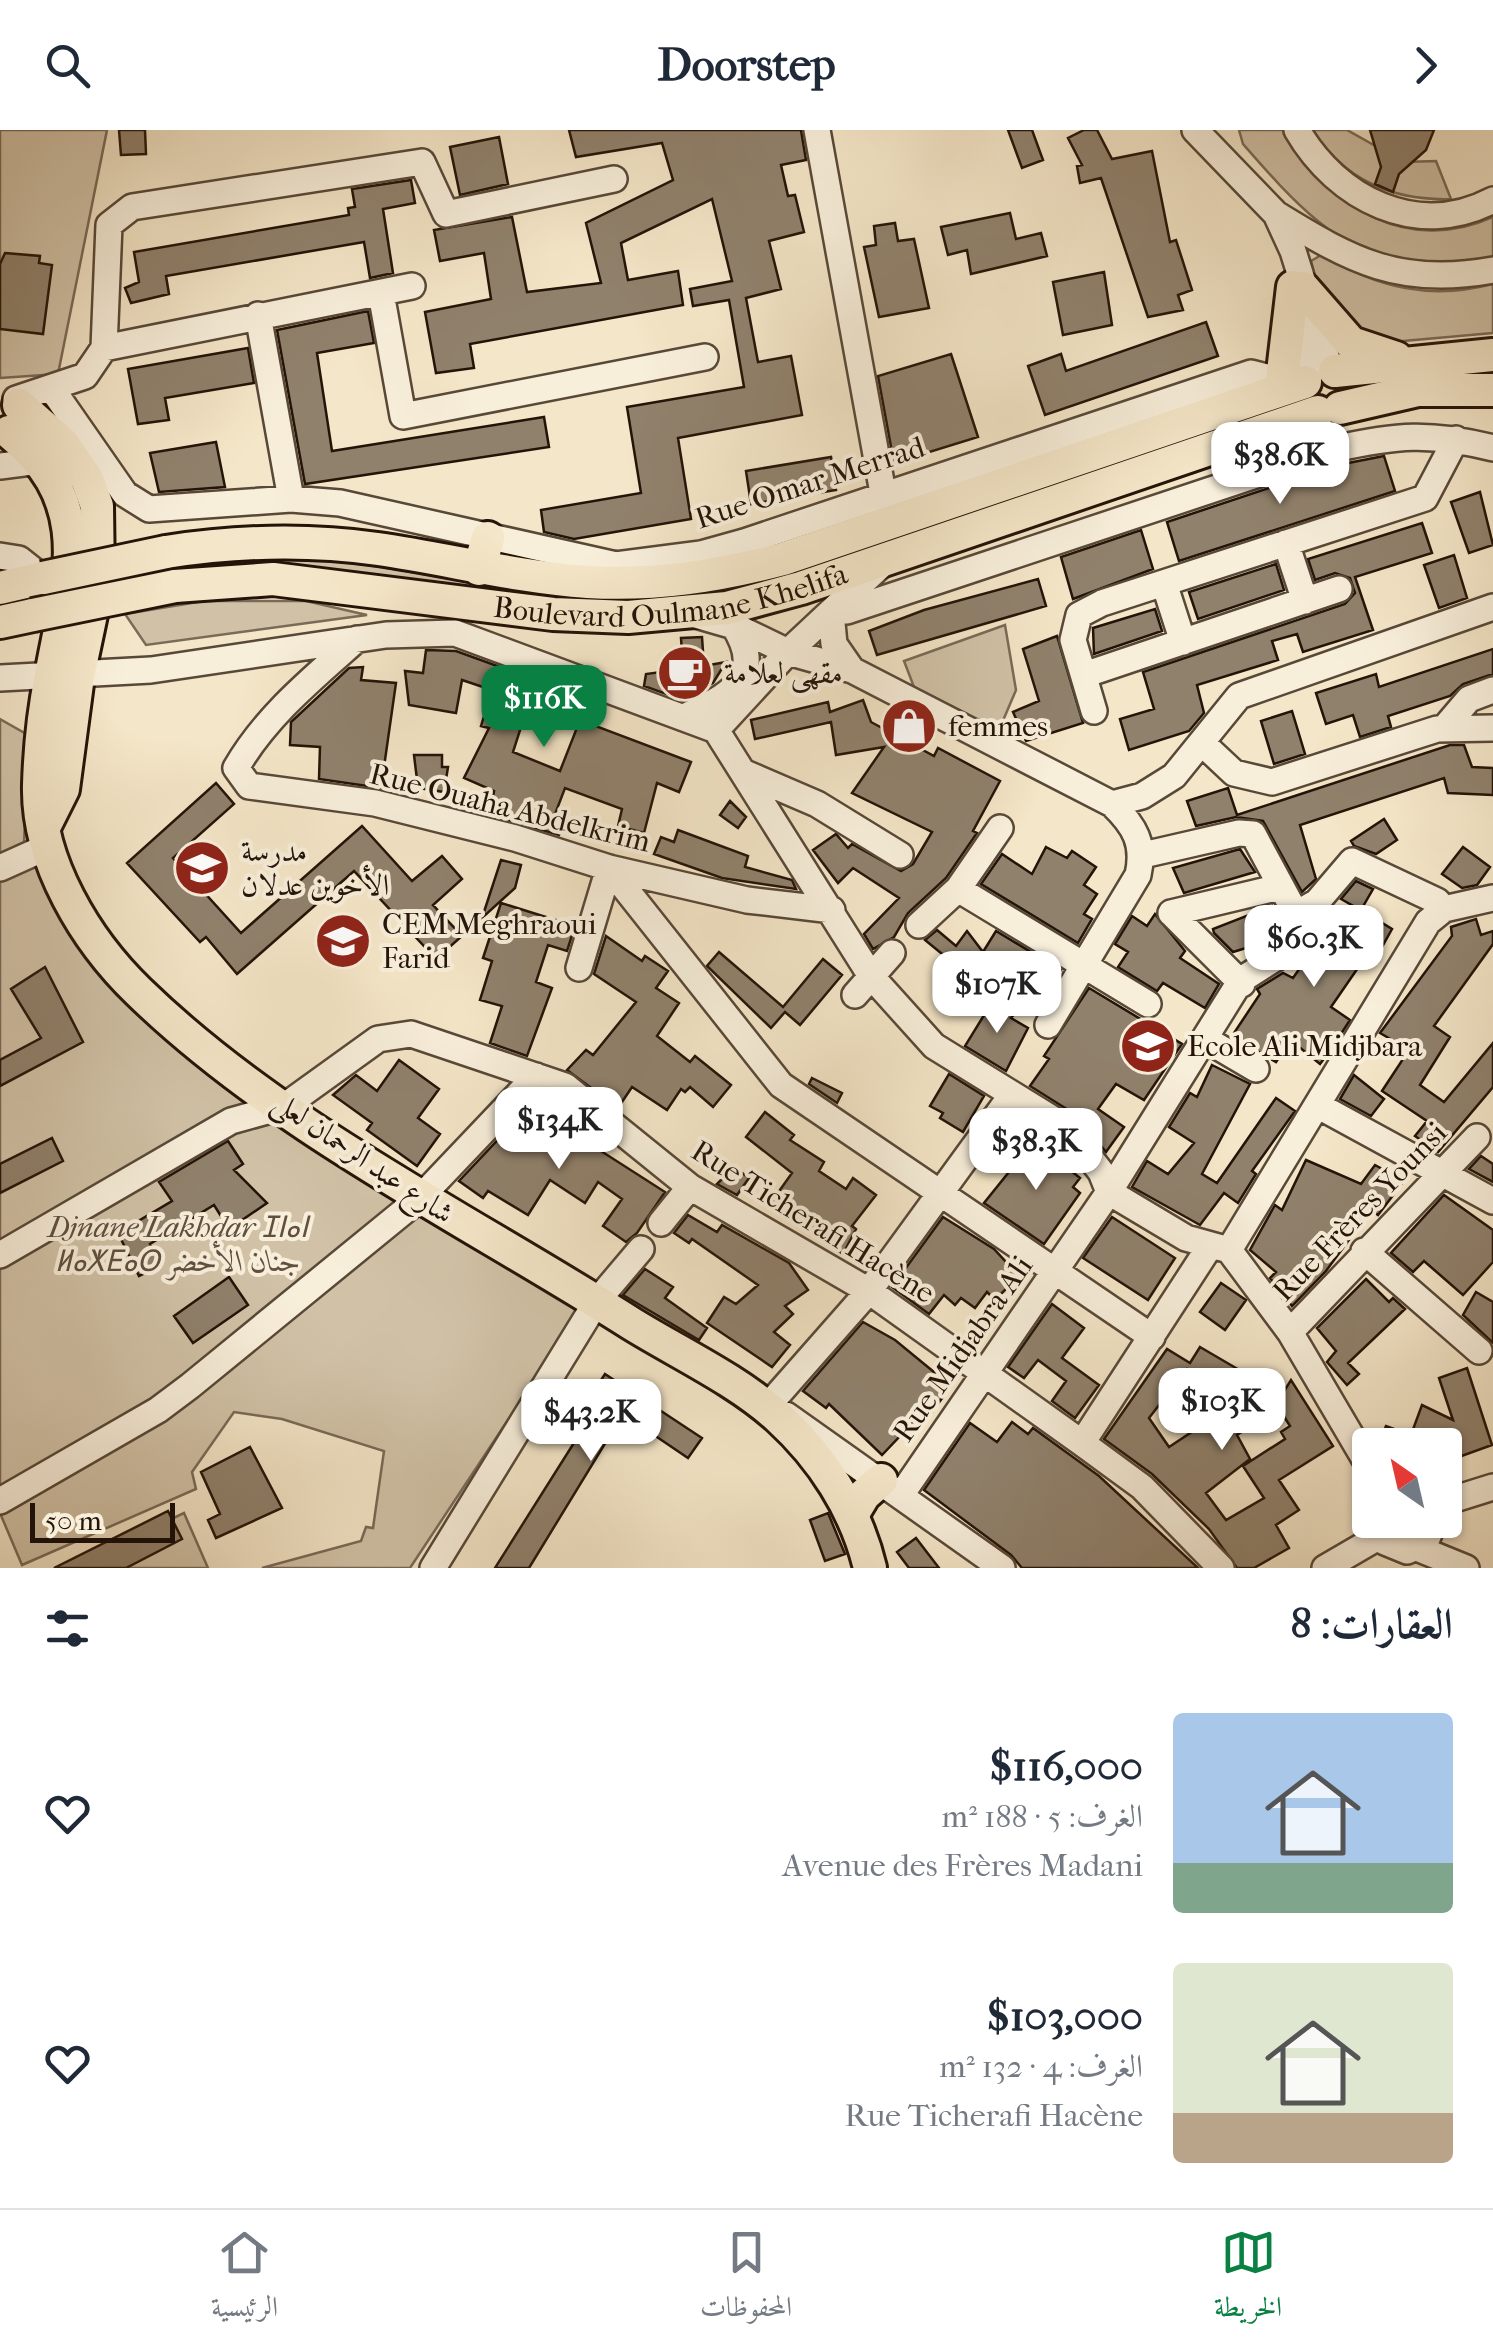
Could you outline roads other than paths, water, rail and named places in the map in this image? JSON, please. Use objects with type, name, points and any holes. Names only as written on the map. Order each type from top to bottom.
[{"type":"main road","points":[[1298,288],[1350,343],[1377,355],[1416,360]]},
{"type":"main road","points":[[1298,288],[1312,387]]},
{"type":"main road","points":[[0,588],[166,552],[268,541],[483,553],[589,582],[656,583],[724,574],[800,553],[1312,387],[1416,360],[1493,355]]},
{"type":"main road","name":"Boulevard Oulmane Khelifa","points":[[0,622],[175,586],[272,579],[553,614],[628,618],[728,608],[801,588],[888,557],[1312,387],[1493,390]]},
{"type":"main road","points":[[9,412],[60,494],[71,541],[63,789],[47,836]]},
{"type":"main road","points":[[9,412],[63,444],[87,479],[97,506],[98,580],[64,677]]},
{"type":"main road","name":"شارع عبد الرحمان لعلى","points":[[47,836],[76,910],[128,982],[180,1032],[419,1198],[597,1301],[766,1408],[822,1464],[852,1515],[870,1568]]},
{"type":"main road","points":[[852,1515],[864,1496],[891,1488]]},
{"type":"street","points":[[817,130],[883,493]]},
{"type":"street","points":[[1195,130],[1276,214],[1345,257],[1379,269],[1463,276],[1493,270]]},
{"type":"street","points":[[1216,130],[1250,184]]},
{"type":"street","points":[[1297,130],[1332,178],[1359,198],[1422,217],[1461,214],[1493,200]]},
{"type":"street","points":[[9,412],[84,376],[104,348],[109,225],[132,207],[422,162],[446,214],[614,179]]},
{"type":"street","points":[[1276,214],[1298,288],[1312,387]]},
{"type":"street","points":[[104,348],[412,286]]},
{"type":"street","points":[[380,293],[403,416],[705,358]]},
{"type":"street","points":[[258,315],[291,499]]},
{"type":"street","name":"Rue Omar Merrad","points":[[52,389],[124,494],[140,506],[168,510],[291,499],[340,503],[483,553],[616,565],[701,554],[791,528],[883,493],[1250,372],[1312,387]]},
{"type":"street","points":[[839,612],[1334,449],[1395,435],[1456,439],[1493,448]]},
{"type":"street","points":[[1094,711],[1073,640],[1079,614],[1425,498],[1456,439]]},
{"type":"street","points":[[0,466],[39,460]]},
{"type":"street","points":[[1286,543],[1305,601]]},
{"type":"street","points":[[0,556],[19,559],[43,578]]},
{"type":"street","points":[[716,730],[788,652],[839,612],[888,557]]},
{"type":"street","points":[[1164,583],[1183,642]]},
{"type":"street","points":[[1084,675],[1340,589]]},
{"type":"street","points":[[1112,804],[1142,796],[1174,776],[1204,744],[1239,696],[1493,607]]},
{"type":"street","points":[[839,612],[834,644],[852,670]]},
{"type":"street","points":[[688,613],[734,626],[788,652],[852,670],[1112,804],[1132,824],[1142,854],[1138,876],[1048,1025]]},
{"type":"street","points":[[684,717],[730,693],[745,672],[748,653],[734,626]]},
{"type":"street","points":[[0,678],[139,671],[357,639],[455,633],[716,730],[832,910],[863,985],[934,1046],[1067,1128],[1101,1172],[1110,1192],[1186,1238],[1220,1248],[1290,1332],[1352,1437]]},
{"type":"street","name":"Rue Ouaha Abdelkrim","points":[[357,639],[274,716],[244,755],[236,768],[249,786],[430,815],[609,868],[747,900],[832,910]]},
{"type":"street","points":[[760,683],[852,670]]},
{"type":"street","points":[[1446,726],[1469,699],[1493,690]]},
{"type":"street","points":[[1204,744],[1234,773],[1272,782],[1446,726],[1493,728]]},
{"type":"street","points":[[745,773],[817,804],[900,855]]},
{"type":"street","points":[[919,925],[958,889],[1000,828]]},
{"type":"street","points":[[1142,854],[1246,832],[1262,845],[1296,914]]},
{"type":"street","points":[[0,868],[47,836]]},
{"type":"street","name":"Rue Midjabra Ali","points":[[891,1488],[987,1374],[1110,1192],[1241,980],[1285,952],[1296,914],[1317,902],[1352,862],[1437,901],[1436,916]]},
{"type":"street","points":[[579,968],[609,868]]},
{"type":"street","points":[[609,868],[720,1004],[780,1086],[1152,1337]]},
{"type":"street","points":[[1242,984],[1171,914],[1280,886]]},
{"type":"street","points":[[958,889],[1148,1004]]},
{"type":"street","points":[[1082,1443],[1152,1337],[1220,1248],[1317,1105],[1436,916],[1493,898]]},
{"type":"street","points":[[863,985],[892,953]]},
{"type":"street","name":"Rue Ticherafi Hacène","points":[[0,1255],[232,1121],[285,1106],[378,1039],[411,1034],[565,1086],[690,1187],[869,1292],[1142,1487],[1221,1568]]},
{"type":"street","points":[[1205,1039],[1256,1069]]},
{"type":"street","points":[[0,1501],[158,1410],[419,1198],[536,1076]]},
{"type":"street","points":[[1002,1568],[786,1416],[766,1408],[869,1292],[1012,1096]]},
{"type":"street","points":[[1317,1105],[1493,1200]]},
{"type":"street","name":"Rue Frères Younsi","points":[[1290,1332],[1477,1136]]},
{"type":"street","points":[[660,1223],[690,1187]]},
{"type":"street","points":[[432,1568],[597,1301],[641,1248]]},
{"type":"street","points":[[1364,1251],[1479,1351]]},
{"type":"street","points":[[1462,1496],[1493,1486]]},
{"type":"street","points":[[1325,1568],[1365,1538]]},
{"type":"street","points":[[1385,1538],[1391,1547],[1411,1556],[1474,1568]]},
{"type":"street","points":[[1411,1556],[1429,1538]]},
{"type":"place","name":"مقهى لعلامة","points":[[685,673]]},
{"type":"place","name":"femmes","points":[[909,726]]},
{"type":"place","name":"مدرسة الأخوين عدلان","points":[[202,868]]},
{"type":"place","name":"CEM Meghraoui Farid","points":[[343,941]]},
{"type":"place","name":"Ecole Ali Midjbara","points":[[1148,1046]]},
{"type":"park label","name":"Djnane Lakhdar ⵊⵏⴰⵏ ⵍⴰⵅⴹⴰⵔ جنان الأخضر","points":[[178,1244]]}]
